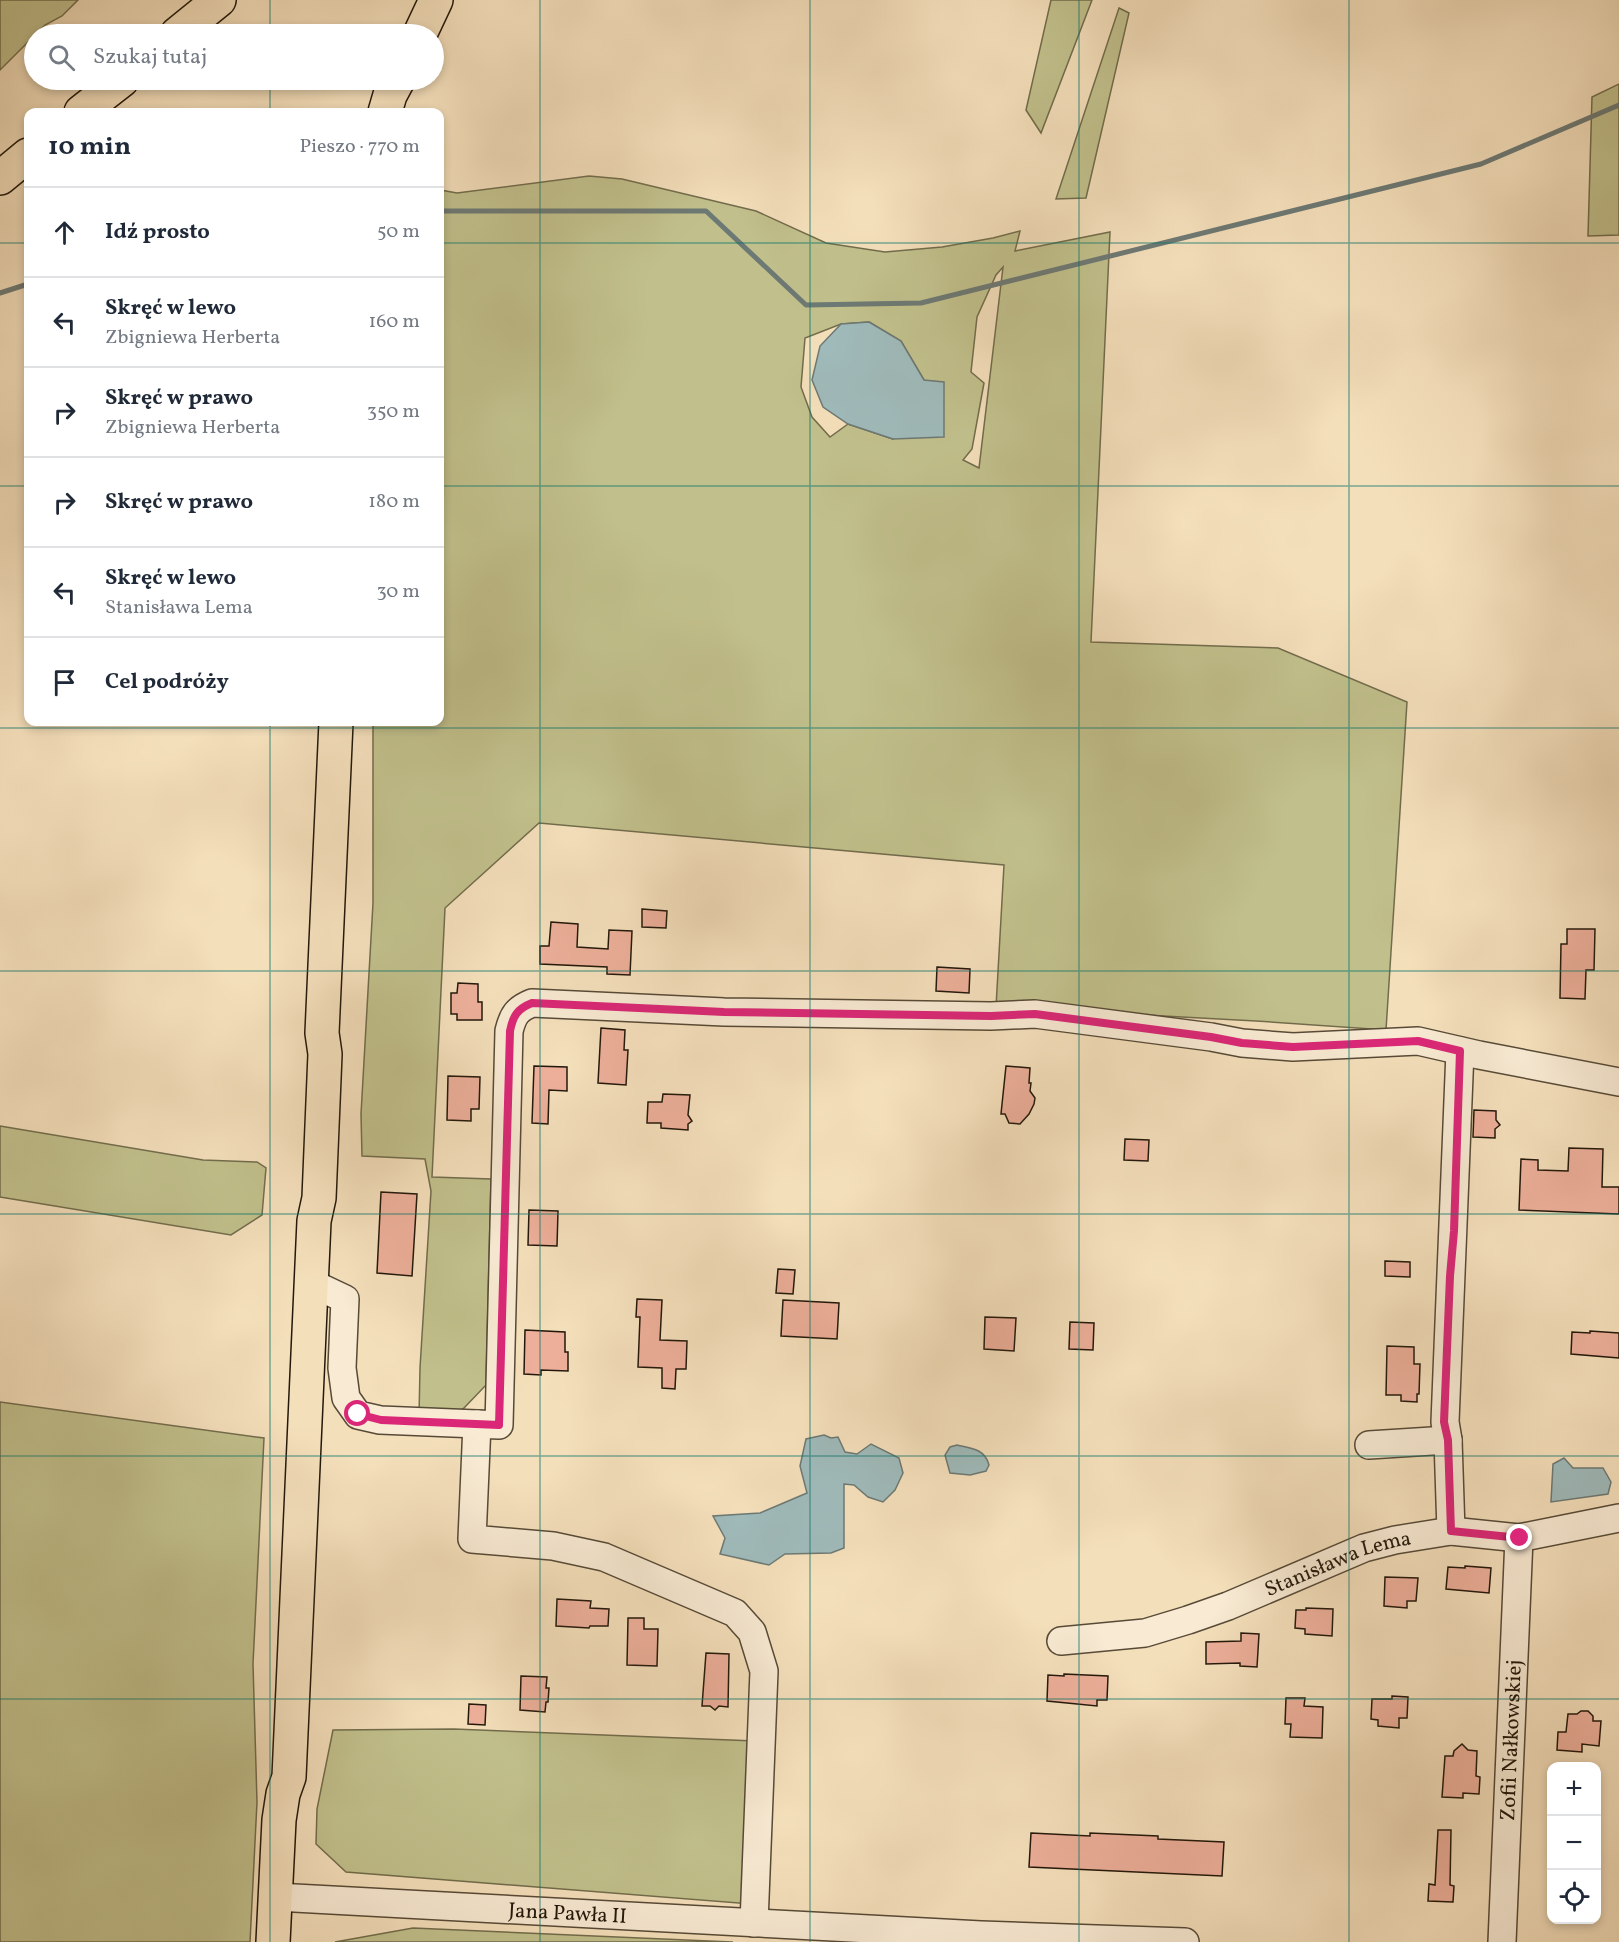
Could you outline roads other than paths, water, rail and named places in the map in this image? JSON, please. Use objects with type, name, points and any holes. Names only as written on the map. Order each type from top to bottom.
[{"type":"main road","points":[[189,24],[219,0]]},
{"type":"main road","points":[[425,24],[436,0]]},
{"type":"main road","points":[[86,108],[109,90]]},
{"type":"main road","points":[[387,108],[393,90]]},
{"type":"main road","points":[[0,178],[24,158]]},
{"type":"main road","points":[[290,1942],[284,1897],[279,1820],[283,1794],[289,1777],[314,1221],[319,1198],[325,1054],[322,1033],[336,726]]},
{"type":"main road","points":[[273,1942],[284,1897]]},
{"type":"street","points":[[753,1923],[764,1671],[752,1632],[735,1614],[604,1557],[553,1546],[472,1539],[488,1424],[510,1031],[513,1017],[520,1008],[532,1003],[736,1012],[991,1016],[1035,1014],[1200,1035],[1242,1043],[1293,1047],[1418,1041],[1619,1082]]},
{"type":"street","points":[[1451,1531],[1448,1440],[1444,1422],[1460,1051]]},
{"type":"street","points":[[311,1283],[345,1299],[342,1368],[346,1398],[358,1414],[381,1420],[488,1424]]},
{"type":"street","points":[[1369,1445],[1448,1440]]},
{"type":"street","name":"Stanisława Lema","points":[[1061,1641],[1145,1633],[1188,1620],[1228,1606],[1364,1548],[1451,1531],[1520,1538],[1619,1518]]},
{"type":"street","name":"Zofii Nałkowskiej","points":[[1502,1942],[1520,1538]]},
{"type":"street","name":"Jana Pawła II","points":[[284,1897],[981,1935],[1185,1942]]},
{"type":"water","points":[[869,322],[901,341],[924,380],[944,382],[944,437],[893,439],[848,424],[823,407],[812,380],[820,346],[841,324]]},
{"type":"water","points":[[824,1435],[831,1438],[838,1437],[845,1452],[857,1454],[871,1444],[899,1458],[903,1473],[895,1490],[883,1502],[868,1497],[854,1485],[844,1484],[844,1548],[831,1553],[785,1554],[769,1565],[720,1554],[725,1538],[713,1516],[760,1513],[807,1493],[800,1466],[806,1439]]},
{"type":"water","points":[[957,1445],[981,1452],[989,1465],[986,1471],[970,1475],[950,1473],[945,1455],[950,1447]]},
{"type":"water","points":[[1564,1458],[1573,1468],[1603,1468],[1611,1482],[1608,1494],[1551,1502],[1553,1464]]},
{"type":"waterway","points":[[444,211],[706,211],[806,305],[921,303],[1481,164],[1619,105]]},
{"type":"waterway","points":[[0,293],[24,285]]}]
